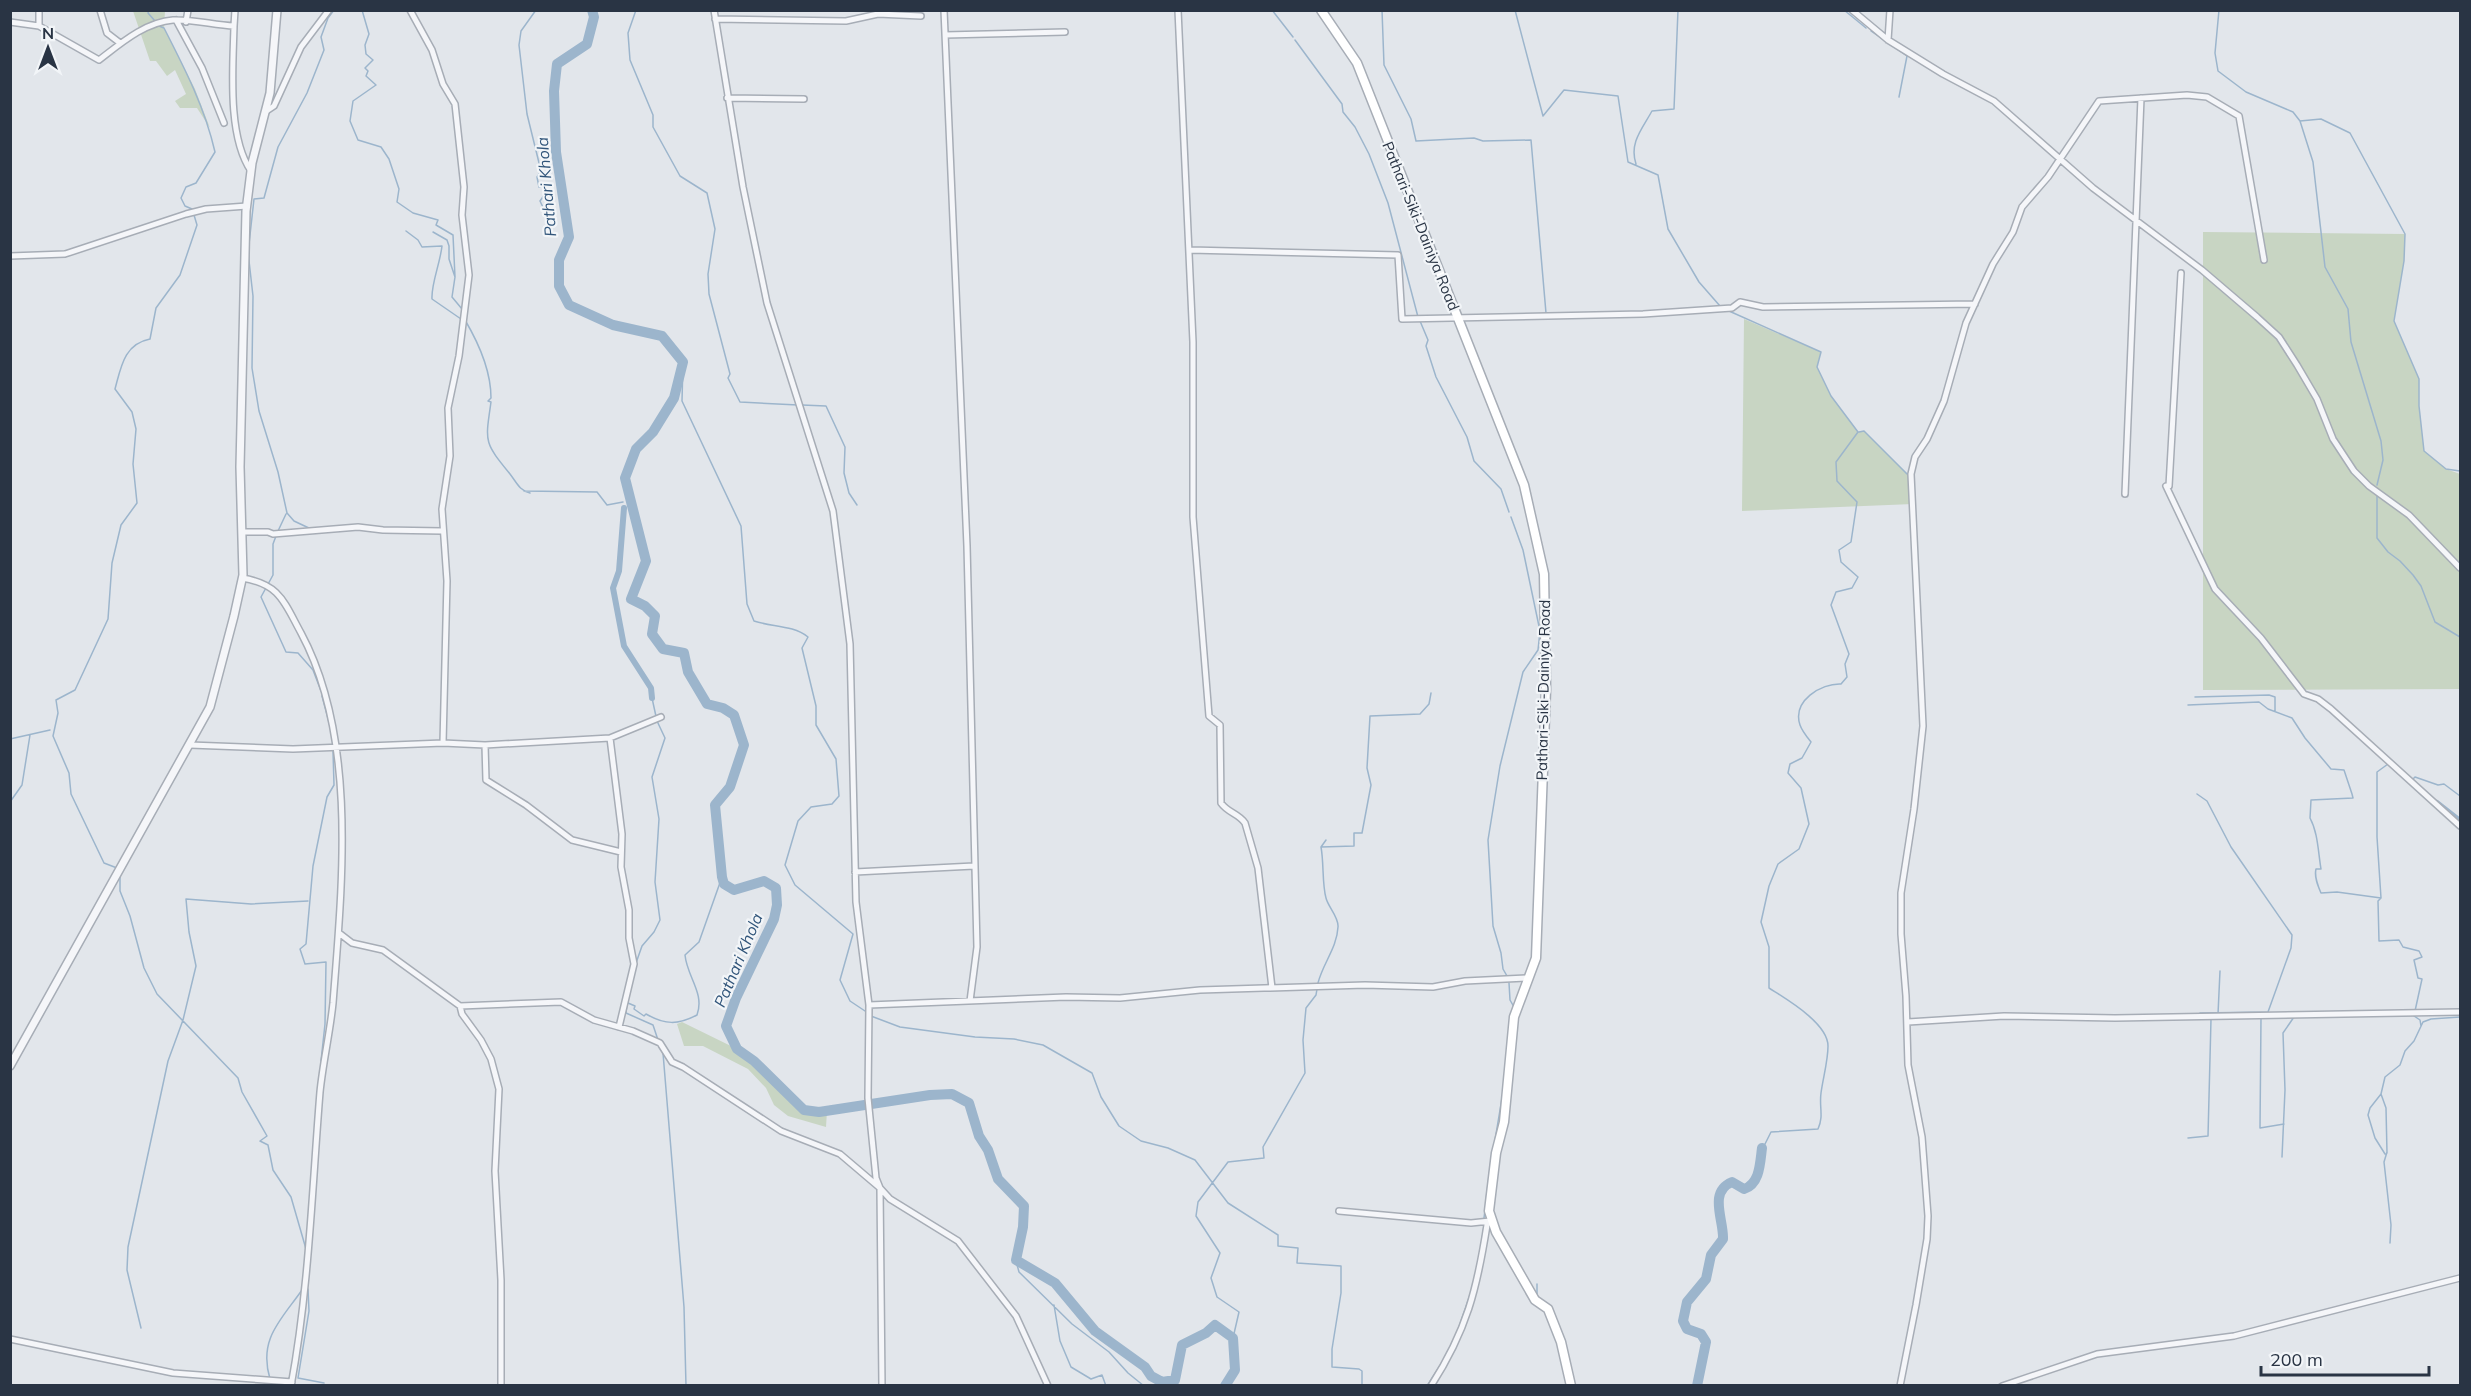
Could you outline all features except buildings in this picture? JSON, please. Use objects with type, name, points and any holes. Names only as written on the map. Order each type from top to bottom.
[{"type":"main road","name":"Pathari-Siki-Dainiya Road","points":[[1321,10],[1357,63],[1524,485],[1544,573],[1546,689],[1540,911],[1536,958],[1514,1017],[1504,1122],[1492,1172],[1490,1221]]},
{"type":"main road","points":[[1490,1221],[1535,1300],[1548,1309],[1561,1342],[1571,1386]]},
{"type":"street","points":[[39,10],[39,26]]},
{"type":"street","points":[[100,10],[107,33],[120,43]]},
{"type":"street","points":[[186,22],[188,10]]},
{"type":"street","points":[[235,10],[232,75],[236,124],[241,149],[251,171]]},
{"type":"street","points":[[10,1066],[210,707],[242,578],[243,292],[247,206],[251,171],[265,112],[276,43],[277,10]]},
{"type":"street","points":[[265,112],[274,106],[301,46],[329,10]]},
{"type":"street","points":[[410,10],[432,51],[443,84],[454,104],[464,187],[462,215],[469,275],[459,356],[448,408],[450,456],[442,509],[447,581],[443,743]]},
{"type":"street","points":[[714,10],[727,98],[767,303],[833,511],[850,644],[856,903],[869,1005],[868,1098],[876,1178],[880,1188],[882,1386]]},
{"type":"street","points":[[944,10],[967,546],[977,947],[970,1001]]},
{"type":"street","points":[[1178,10],[1193,342],[1193,518],[1206,661],[1206,699],[1209,716],[1220,725],[1221,803],[1225,810],[1241,818],[1245,823],[1258,868],[1272,988]]},
{"type":"street","points":[[1852,10],[1888,40],[1994,101],[2059,160],[2202,270],[2279,337],[2316,399],[2333,439],[2354,471],[2369,486],[2409,515],[2460,568]]},
{"type":"street","points":[[1888,40],[1890,10]]},
{"type":"street","points":[[715,19],[846,21],[878,14],[921,16]]},
{"type":"street","points":[[10,22],[39,26],[99,60],[120,43],[163,21],[176,20],[234,26]]},
{"type":"street","points":[[176,20],[202,68],[224,123]]},
{"type":"street","points":[[945,35],[1065,32]]},
{"type":"street","points":[[1899,1386],[1916,1305],[1928,1216],[1928,1188],[1921,1124],[1908,1065],[1908,1022],[1900,934],[1901,893],[1914,809],[1923,726],[1911,474],[1915,456],[1927,439],[1944,401],[1966,323],[1993,264],[2013,232],[2022,207],[2059,160],[2099,101],[2187,95],[2207,97],[2239,116],[2264,260]]},
{"type":"street","points":[[727,98],[804,99]]},
{"type":"street","points":[[2125,494],[2142,98]]},
{"type":"street","points":[[10,256],[65,254],[186,214],[247,206]]},
{"type":"street","points":[[1190,250],[1398,255],[1402,319],[1656,313],[1732,308],[1740,302],[1762,308],[1975,304]]},
{"type":"street","points":[[2181,273],[2168,486],[2215,589],[2261,638],[2304,694],[2318,699],[2331,709],[2460,826]]},
{"type":"street","points":[[242,532],[273,534],[358,527],[383,530],[442,531]]},
{"type":"street","points":[[10,1339],[172,1373],[292,1384],[304,1310],[320,1089],[333,1004],[339,933],[342,868],[337,748],[324,689],[311,652],[281,595],[261,581],[242,578]]},
{"type":"street","points":[[189,745],[293,750],[443,743],[485,745],[610,738],[661,717]]},
{"type":"street","points":[[610,738],[621,867],[629,910],[629,938],[634,964],[619,1027]]},
{"type":"street","points":[[485,745],[486,780],[526,805],[572,840],[621,852]]},
{"type":"street","points":[[855,872],[974,866]]},
{"type":"street","points":[[339,933],[352,943],[383,950],[460,1006],[561,1002],[594,1020],[660,1043],[672,1062],[781,1131],[840,1154],[903,1208],[958,1241],[1016,1316],[1048,1386]]},
{"type":"street","points":[[869,1005],[1120,998],[1200,990],[1365,985],[1433,987],[1465,981],[1528,978]]},
{"type":"street","points":[[460,1006],[462,1014],[481,1040],[491,1059],[499,1089],[495,1171],[501,1290],[501,1386]]},
{"type":"street","points":[[1908,1022],[2004,1016],[2115,1018],[2460,1012]]},
{"type":"street","points":[[1339,1211],[1471,1223],[1490,1221]]},
{"type":"street","points":[[1431,1386],[1462,1333],[1477,1287],[1487,1225],[1490,1221]]},
{"type":"street","points":[[2002,1386],[2097,1354],[2234,1336],[2460,1278]]},
{"type":"green space","points":[[133,11],[165,11],[164,28],[195,89],[210,128],[197,108],[180,108],[175,101],[186,94],[175,70],[167,76],[156,61],[150,61]]},
{"type":"green space","points":[[2203,232],[2405,234],[2404,261],[2394,321],[2419,379],[2419,406],[2424,451],[2446,469],[2460,474],[2460,689],[2203,690]]},
{"type":"green space","points":[[1744,319],[1821,352],[1817,367],[1831,396],[1858,432],[1864,431],[1911,477],[1913,504],[1742,511]]},
{"type":"green space","points":[[682,1022],[737,1049],[754,1061],[804,1110],[827,1111],[826,1127],[788,1116],[774,1105],[766,1088],[748,1069],[703,1046],[684,1046],[677,1024]]},
{"type":"waterway","points":[[149,10],[148,13],[155,21]]},
{"type":"waterway","points":[[249,244],[254,199],[264,198],[278,147],[307,93],[324,50],[321,37],[328,18],[334,10]]},
{"type":"waterway","points":[[362,10],[369,34],[365,45],[366,54],[373,60],[365,68],[368,71],[366,76],[376,85],[353,101],[350,121],[358,140],[381,147],[389,159],[399,189],[397,202],[413,213],[438,220],[436,225],[453,235],[455,277]]},
{"type":"waterway","points":[[536,10],[521,31],[519,45],[527,114],[541,171],[537,177],[539,187],[545,186],[545,194],[540,201],[549,220],[551,232]]},
{"type":"waterway","name":"Pathari Khola","points":[[592,10],[594,17],[587,44],[557,64],[554,91],[556,152],[569,237],[559,260],[559,286],[569,305],[613,325],[662,336],[683,362],[674,398],[653,432],[636,449],[625,478],[646,561],[631,599],[645,606],[655,616],[652,634],[663,649],[684,653],[688,672],[707,704],[723,708],[734,715],[744,745],[730,787],[715,805],[724,884],[734,890],[764,881],[776,888],[777,905],[774,919],[736,998],[726,1026],[737,1049],[754,1061],[804,1110],[819,1112],[930,1095],[952,1094],[969,1103],[979,1136],[988,1150],[998,1179],[1024,1206],[1023,1227],[1016,1260],[1055,1283],[1095,1331],[1145,1367],[1151,1376],[1162,1382],[1175,1380],[1182,1345],[1206,1333],[1215,1325],[1233,1338],[1235,1370],[1225,1386]]},
{"type":"waterway","points":[[636,10],[628,33],[630,60],[653,115],[653,127],[680,176],[707,193],[715,229],[708,274],[709,294],[730,374],[728,378],[740,402],[798,405]]},
{"type":"waterway","points":[[1272,10],[1293,37]]},
{"type":"waterway","points":[[1382,10],[1384,65],[1411,119],[1416,141],[1474,138],[1483,141],[1531,140],[1546,313],[1556,313]]},
{"type":"waterway","points":[[1515,10],[1543,116],[1564,90],[1618,96],[1628,162],[1658,175],[1668,229],[1699,282],[1720,306]]},
{"type":"waterway","points":[[1636,164],[1635,143],[1652,111],[1674,109],[1678,10]]},
{"type":"waterway","points":[[1844,10],[1866,28]]},
{"type":"waterway","points":[[2219,10],[2215,53],[2218,71],[2246,92],[2293,112],[2300,121],[2313,162],[2325,267],[2348,309],[2351,342],[2381,441],[2383,460],[2377,485]]},
{"type":"waterway","points":[[159,26],[164,28],[194,89],[215,152],[196,183],[186,187],[181,198],[185,206],[192,209]]},
{"type":"waterway","points":[[1871,31],[1907,56],[1899,97]]},
{"type":"waterway","points":[[1295,40],[1342,104],[1343,112],[1355,127],[1369,154],[1388,203],[1418,317]]},
{"type":"waterway","points":[[2300,121],[2321,119],[2350,133],[2405,234],[2404,261],[2394,321],[2419,379],[2419,406],[2424,451],[2446,469],[2460,471]]},
{"type":"waterway","points":[[117,868],[104,863],[71,794],[69,773],[53,736],[58,713],[56,700],[75,690],[108,619],[112,563],[121,525],[137,503],[133,464],[136,429],[132,412],[115,389],[119,373],[129,351],[134,346],[150,339],[156,308],[180,275],[197,225],[194,215]]},
{"type":"waterway","points":[[406,231],[418,240],[422,247],[442,246],[432,299],[461,319]]},
{"type":"waterway","points":[[433,232],[447,240],[449,259],[455,277],[452,297],[462,309]]},
{"type":"waterway","points":[[248,252],[253,296],[252,368],[259,411],[278,472],[287,513],[294,521],[311,529]]},
{"type":"waterway","points":[[1729,311],[1821,352],[1817,367],[1831,396],[1858,432],[1836,462],[1837,481],[1857,502],[1851,542],[1839,550],[1841,562],[1858,577],[1852,588],[1836,592],[1831,605],[1849,654],[1845,664],[1847,677],[1841,684],[1833,684],[1817,690],[1804,701],[1800,708],[1800,725],[1811,742],[1802,758],[1790,764],[1788,773],[1801,788],[1809,824],[1799,849],[1778,864],[1769,886],[1761,922],[1769,947],[1769,988],[1805,1012],[1826,1037],[1828,1052],[1821,1093],[1821,1120],[1818,1129],[1771,1132],[1764,1146]]},
{"type":"waterway","points":[[465,320],[479,347],[489,377],[491,398],[488,401],[491,402],[488,441],[495,455],[518,486],[530,493]]},
{"type":"waterway","points":[[1420,321],[1428,340],[1426,346],[1436,377],[1467,437],[1474,461],[1501,489],[1509,512]]},
{"type":"waterway","points":[[683,362],[682,401],[741,526],[747,604],[754,621],[789,628],[808,637],[802,648],[816,706],[816,725],[836,759],[839,796],[832,804],[811,807],[798,821],[785,865],[795,885],[853,934],[840,980],[850,1001],[868,1013]]},
{"type":"waterway","points":[[802,405],[826,406],[845,447],[844,473],[849,493],[857,505]]},
{"type":"waterway","points":[[1859,432],[1864,431],[1907,474]]},
{"type":"waterway","points":[[524,491],[597,492],[607,505],[623,502]]},
{"type":"waterway","points":[[2377,493],[2377,538],[2421,586],[2435,622],[2460,637]]},
{"type":"waterway","points":[[624,508],[619,571],[613,588],[624,646],[651,688],[652,698]]},
{"type":"waterway","points":[[278,531],[286,514]]},
{"type":"waterway","points":[[1507,976],[1503,969],[1493,926],[1488,840],[1500,766],[1523,672],[1538,650],[1540,631],[1523,550],[1511,517]]},
{"type":"waterway","points":[[276,536],[273,544],[273,575],[261,597],[286,652],[298,653],[313,670],[321,691]]},
{"type":"waterway","points":[[1321,847],[1354,846],[1354,833],[1362,833],[1371,785],[1367,768],[1370,716],[1420,714],[1429,704],[1431,693]]},
{"type":"waterway","points":[[2195,697],[2269,695],[2275,697],[2275,711]]},
{"type":"waterway","points":[[322,696],[330,726]]},
{"type":"waterway","points":[[636,963],[642,946],[654,932],[660,920],[655,882],[659,819],[652,777],[665,738],[657,721],[652,698]]},
{"type":"waterway","points":[[2188,705],[2259,702],[2268,709],[2292,718],[2305,738],[2331,769],[2344,770],[2353,798],[2311,800],[2310,818],[2316,836],[2321,869],[2316,869],[2316,875],[2321,893],[2337,892],[2381,898]]},
{"type":"waterway","points":[[10,739],[50,730]]},
{"type":"waterway","points":[[10,802],[22,785],[30,735]]},
{"type":"waterway","points":[[321,1061],[325,1024],[326,962],[305,964],[300,949],[306,944],[313,866],[327,797],[334,785],[333,751]]},
{"type":"waterway","points":[[2388,764],[2377,772],[2377,837],[2381,898],[2378,901],[2379,941],[2399,940],[2403,947],[2419,951],[2422,957],[2414,960],[2418,978],[2422,979],[2415,1011]]},
{"type":"waterway","points":[[2412,780],[2415,777],[2438,785],[2444,784],[2460,796]]},
{"type":"waterway","points":[[2197,794],[2207,801],[2231,847],[2292,935],[2291,948],[2268,1012],[2200,1013]]},
{"type":"waterway","points":[[2437,803],[2460,821]]},
{"type":"waterway","points":[[1318,983],[1335,942],[1338,927],[1325,892],[1321,847],[1326,840]]},
{"type":"waterway","points":[[120,874],[120,891],[130,916],[144,968],[157,994],[238,1078],[242,1092],[267,1136],[260,1141],[268,1145],[273,1170],[291,1197],[306,1249],[303,1286]]},
{"type":"waterway","points":[[628,1003],[635,1006],[634,1009],[644,1016],[646,1014],[665,1022],[684,1021],[697,1015],[699,999],[685,955],[699,942],[722,877]]},
{"type":"waterway","points":[[141,1328],[127,1270],[128,1247],[168,1061],[183,1020],[196,966],[189,932],[186,899],[251,904],[308,901]]},
{"type":"waterway","points":[[2218,1014],[2220,971]]},
{"type":"waterway","points":[[1509,983],[1510,1000],[1514,1007]]},
{"type":"waterway","points":[[1233,1338],[1239,1312],[1217,1297],[1211,1278],[1220,1253],[1196,1216],[1198,1202],[1228,1162],[1264,1158],[1263,1147],[1305,1073],[1303,1040],[1306,1008],[1316,995],[1317,989]]},
{"type":"waterway","points":[[627,1003],[626,1013],[653,1025],[658,1040]]},
{"type":"waterway","points":[[871,1016],[900,1027],[975,1037],[1014,1039],[1043,1045],[1092,1073],[1101,1097],[1119,1126],[1141,1141],[1168,1148],[1195,1160],[1228,1203],[1278,1235],[1278,1246],[1298,1248],[1297,1263],[1341,1266],[1341,1293],[1332,1349],[1332,1367],[1359,1369],[1362,1371],[1362,1386]]},
{"type":"waterway","points":[[2414,1016],[2420,1020],[2421,1026]]},
{"type":"waterway","points":[[2261,1017],[2260,1128],[2284,1124]]},
{"type":"waterway","points":[[2282,1157],[2285,1090],[2283,1033],[2294,1017]]},
{"type":"waterway","points":[[2385,1154],[2375,1138],[2368,1115],[2370,1108],[2381,1094],[2385,1077],[2400,1065],[2405,1051],[2414,1041],[2423,1022],[2431,1019],[2460,1017]]},
{"type":"waterway","points":[[2188,1138],[2208,1136],[2211,1019]]},
{"type":"waterway","points":[[663,1053],[684,1307],[686,1386]]},
{"type":"waterway","points":[[2381,1094],[2386,1108],[2387,1153]]},
{"type":"waterway","points":[[1495,1140],[1502,1098]]},
{"type":"waterway","points":[[1697,1386],[1706,1342],[1701,1334],[1687,1329],[1683,1321],[1687,1302],[1706,1279],[1711,1255],[1723,1239],[1719,1207],[1721,1192],[1732,1182],[1744,1189],[1753,1183],[1760,1166],[1762,1148]]},
{"type":"waterway","points":[[2387,1152],[2384,1162],[2391,1225],[2390,1243]]},
{"type":"waterway","points":[[1486,1200],[1491,1160]]},
{"type":"waterway","points":[[1484,1218],[1485,1210]]},
{"type":"waterway","points":[[1481,1246],[1484,1226]]},
{"type":"waterway","points":[[1016,1261],[1019,1272],[1072,1324],[1109,1352],[1128,1373],[1144,1386]]},
{"type":"waterway","points":[[1537,1284],[1537,1297]]},
{"type":"waterway","points":[[1459,1327],[1473,1286]]},
{"type":"waterway","points":[[308,1289],[309,1311],[298,1378],[324,1383]]},
{"type":"waterway","points":[[270,1379],[267,1365],[269,1341],[279,1321],[302,1290]]},
{"type":"waterway","points":[[1054,1305],[1060,1341],[1071,1367],[1091,1379],[1102,1375],[1106,1386]]},
{"type":"waterway","points":[[1427,1386],[1443,1361]]}]
